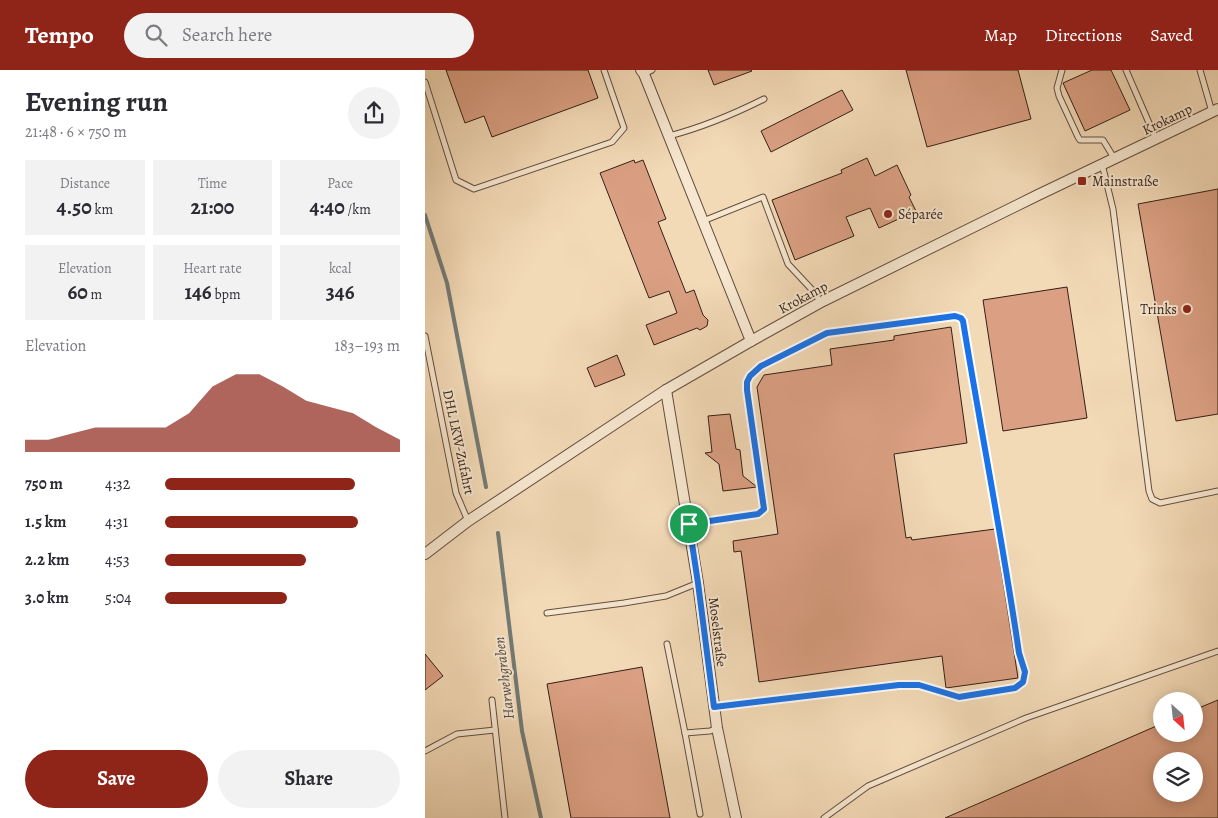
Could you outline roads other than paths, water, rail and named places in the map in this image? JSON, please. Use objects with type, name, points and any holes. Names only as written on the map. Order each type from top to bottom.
[{"type":"street","points":[[645,71],[751,341]]},
{"type":"street","name":"Krokamp","points":[[425,554],[468,522],[666,390],[751,341],[821,303],[1215,110]]},
{"type":"street","name":"Moselstraße","points":[[666,390],[698,583],[717,728],[736,818]]},
{"type":"lane","points":[[425,82],[455,180],[474,189],[612,142],[624,128],[604,70]]},
{"type":"lane","points":[[1062,70],[1057,88],[1078,137],[1080,140],[1103,140],[1114,159]]},
{"type":"lane","points":[[1126,70],[1156,139]]},
{"type":"lane","points":[[1200,70],[1215,110]]},
{"type":"lane","points":[[669,136],[697,129],[764,99]]},
{"type":"lane","points":[[1102,164],[1114,218],[1149,491],[1152,499],[1161,504],[1218,491]]},
{"type":"lane","points":[[703,221],[763,197],[788,264],[816,294],[821,303]]},
{"type":"lane","points":[[689,524],[758,514],[764,509],[747,382],[750,376],[761,366],[827,333],[955,316],[961,318],[999,526],[1019,653],[1025,672],[1023,682],[1015,688],[968,696],[953,696],[919,685],[904,685],[714,707]]},
{"type":"lane","name":"DHL LKW-Zufahrt","points":[[425,336],[456,493],[468,522]]},
{"type":"lane","points":[[547,613],[666,596],[698,583]]},
{"type":"lane","points":[[667,644],[700,814]]},
{"type":"lane","points":[[824,818],[868,786],[1026,718],[1218,651]]},
{"type":"lane","points":[[492,700],[505,818]]},
{"type":"lane","points":[[685,733],[717,728]]},
{"type":"lane","points":[[425,751],[457,734],[495,730]]},
{"type":"waterway","name":"Harwehgraben","points":[[425,215],[447,283],[486,487]]},
{"type":"waterway","name":"Harwehgraben","points":[[498,533],[522,731],[541,818]]},
{"type":"place","name":"Mainstraße","points":[[1082,181]]},
{"type":"place","name":"Séparée","points":[[888,214]]},
{"type":"place","name":"Trinks","points":[[1187,309]]}]
